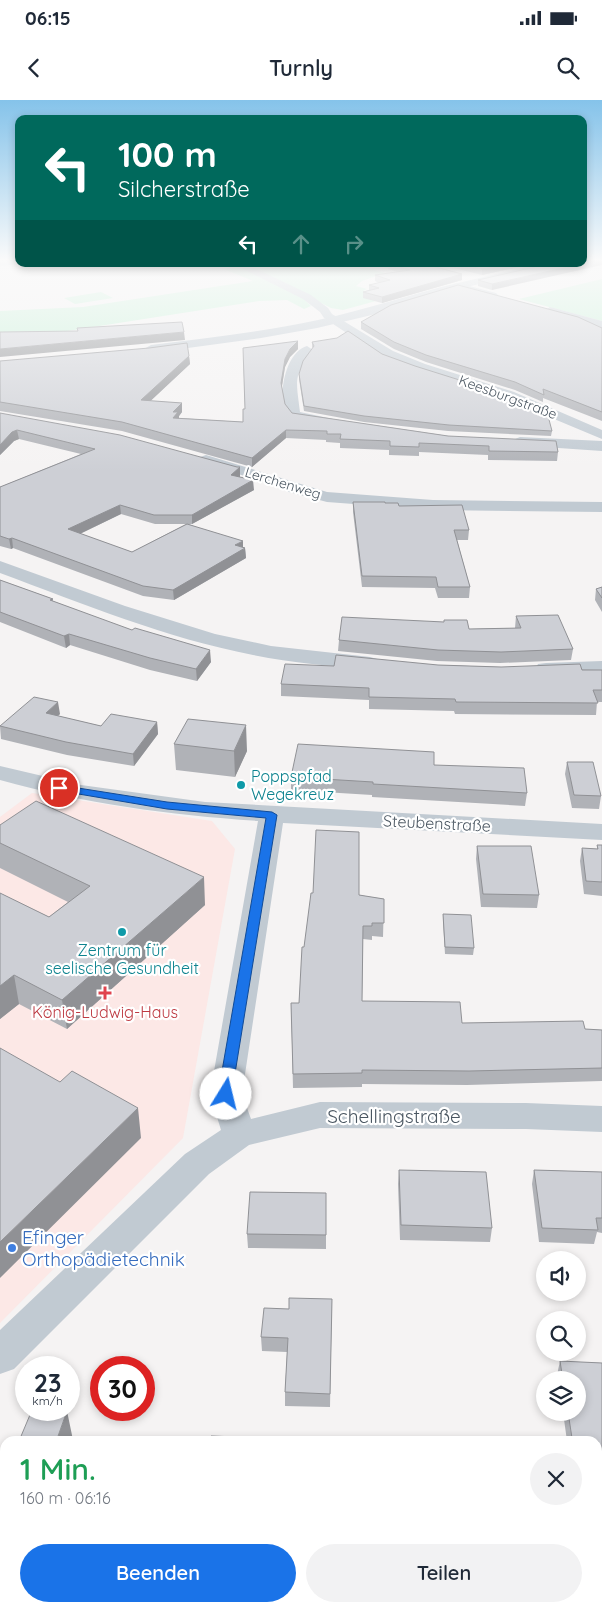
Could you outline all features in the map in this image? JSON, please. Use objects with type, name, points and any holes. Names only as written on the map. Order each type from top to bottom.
[{"type":"street","points":[[139,351],[279,331]]},
{"type":"street","name":"Keesburgstraße","points":[[352,331],[388,354],[403,361],[509,395],[602,435]]},
{"type":"street","points":[[307,350],[291,369],[293,413],[298,417],[346,425]]},
{"type":"street","points":[[507,441],[602,446]]},
{"type":"street","name":"Lerchenweg","points":[[187,454],[275,480],[295,489],[327,497],[472,506],[602,507]]},
{"type":"street","points":[[0,567],[168,628],[240,646],[321,658],[389,664]]},
{"type":"street","points":[[529,670],[602,667]]},
{"type":"street","name":"Steubenstraße","points":[[0,773],[41,785],[167,806],[272,815],[602,832]]},
{"type":"street","points":[[239,1135],[226,1094],[272,815]]},
{"type":"street","name":"Schellingstraße","points":[[0,1356],[197,1164],[239,1135],[320,1115],[602,1118]]},
{"type":"shaded area","name":"König-Ludwig-Haus","points":[[32,793],[212,821],[235,849],[183,1138],[0,1323],[0,817]]},
{"type":"green space","points":[[0,331],[70,331],[61,332],[0,334]]},
{"type":"building","points":[[348,331],[382,354],[504,394],[547,412],[552,431],[449,425],[364,416],[304,406],[299,374],[303,361],[314,346],[312,342],[337,338]]},
{"type":"building","points":[[375,331],[602,331],[602,412],[543,389],[544,395],[515,382],[426,355],[394,342]]},
{"type":"building","points":[[0,332],[184,332],[0,349]]},
{"type":"building","points":[[298,341],[290,349],[285,359],[281,383],[285,404],[292,413],[448,436],[556,441],[558,452],[489,451],[489,446],[419,443],[419,447],[390,446],[390,441],[340,439],[341,434],[327,434],[327,431],[286,430],[252,458],[122,422],[0,402],[0,361],[187,343],[189,356],[141,400],[182,403],[173,412],[178,412],[173,418],[243,422],[243,409],[245,409],[243,348]]},
{"type":"building","points":[[0,413],[120,435],[240,467],[231,475],[253,480],[192,515],[154,515],[120,505],[68,529],[132,552],[187,524],[243,541],[235,545],[245,548],[173,590],[143,586],[12,538],[0,536],[0,487],[95,449],[17,430],[12,432],[0,445]]},
{"type":"building","points":[[353,502],[398,503],[399,506],[462,505],[469,530],[454,530],[470,587],[438,587],[436,577],[362,576]]},
{"type":"building","points":[[0,580],[132,630],[135,628],[210,650],[196,669],[150,658],[69,634],[64,636],[0,612]]},
{"type":"building","points":[[602,587],[602,598],[596,589]]},
{"type":"building","points":[[558,615],[573,649],[501,652],[438,650],[339,640],[342,617],[444,622],[444,620],[467,620],[469,629],[521,628],[516,616]]},
{"type":"building","points":[[336,655],[438,665],[501,667],[580,664],[582,670],[602,670],[602,690],[593,690],[598,703],[456,702],[455,699],[369,697],[369,688],[281,684],[285,664],[334,666]]},
{"type":"building","points":[[34,697],[58,702],[46,713],[101,726],[111,714],[157,722],[133,754],[66,742],[0,726]]},
{"type":"building","points":[[188,719],[246,725],[234,751],[174,744]]},
{"type":"building","points":[[298,744],[434,752],[434,765],[524,768],[527,793],[291,777]]},
{"type":"building","points":[[567,762],[593,762],[601,796],[574,795]]},
{"type":"building","name":"Zentrum für seelische Gesundheit","points":[[36,801],[204,877],[62,1000],[14,975],[0,986],[0,893],[49,917],[90,886],[0,843],[0,825]]},
{"type":"building","points":[[316,830],[359,832],[359,895],[384,899],[384,923],[372,923],[372,926],[363,926],[362,1001],[460,1002],[462,1023],[583,1021],[585,1029],[602,1030],[602,1068],[469,1071],[362,1070],[362,1073],[293,1074],[291,1003],[299,1003],[302,947],[304,947],[311,893],[313,893]]},
{"type":"building","points":[[597,845],[602,845],[602,882],[586,881],[582,848],[598,849]]},
{"type":"building","points":[[477,846],[531,846],[539,895],[483,894]]},
{"type":"building","points":[[443,914],[471,915],[474,948],[445,947]]},
{"type":"building","points":[[0,1048],[60,1082],[72,1071],[138,1108],[0,1242]]},
{"type":"building","points":[[399,1170],[486,1172],[492,1228],[401,1225]]},
{"type":"building","points":[[534,1170],[602,1172],[602,1218],[596,1218],[598,1230],[542,1228]]},
{"type":"building","points":[[250,1192],[326,1193],[326,1235],[247,1234]]},
{"type":"building","points":[[289,1298],[332,1299],[330,1394],[285,1392],[288,1338],[261,1337],[264,1308],[289,1309]]},
{"type":"building","points":[[560,1361],[602,1363],[602,1436],[572,1436],[569,1421],[586,1421],[586,1371],[562,1371]]},
{"type":"building","points":[[27,1421],[63,1421],[58,1436],[21,1436]]},
{"type":"place","name":"Poppspfad Wegekreuz","points":[[241,785]]},
{"type":"place","name":"Zentrum für seelische Gesundheit","points":[[122,932]]},
{"type":"place","name":"König-Ludwig-Haus","points":[[105,993]]},
{"type":"place","name":"Efinger Orthopädietechnik","points":[[12,1248]]},
{"type":"route","points":[[59,788],[167,806],[272,815],[226,1094]]}]
